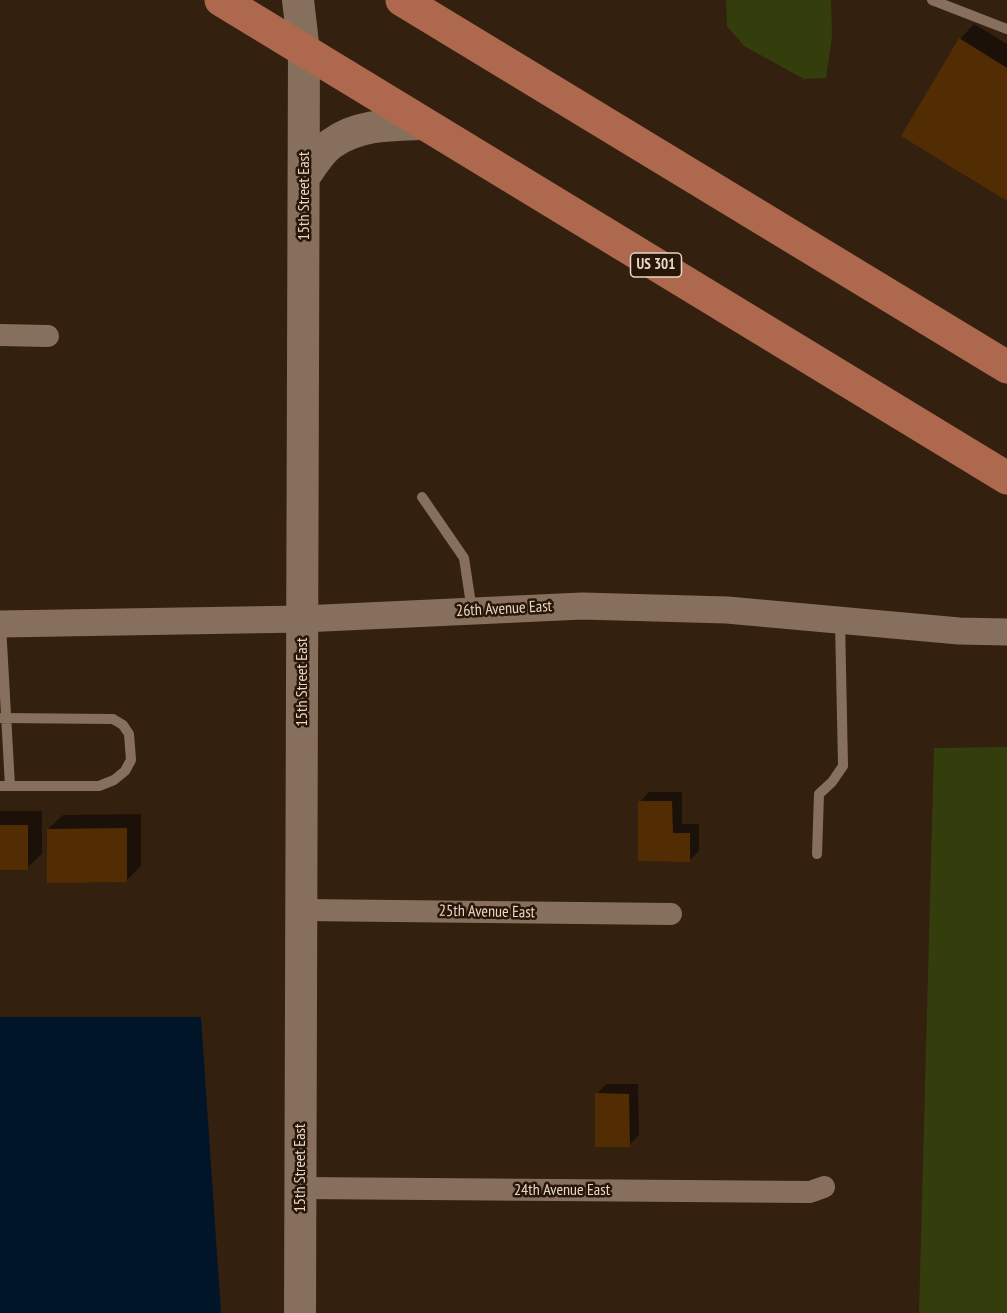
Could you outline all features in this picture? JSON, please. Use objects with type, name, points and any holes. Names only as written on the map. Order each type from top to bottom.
[{"type":"main road","name":"US 301","points":[[221,0],[1007,478]]},
{"type":"main road","name":"15th Street East","points":[[298,0],[304,51],[300,1313]]},
{"type":"main road","name":"15th Street East","points":[[304,51],[313,0]]},
{"type":"main road","points":[[402,0],[1007,367]]},
{"type":"main road","points":[[304,177],[330,144],[350,133],[374,127],[423,123]]},
{"type":"street","points":[[0,335],[48,336]]},
{"type":"street","name":"26th Avenue East","points":[[0,624],[302,619],[582,606],[666,607],[783,614],[959,631],[1007,632]]},
{"type":"street","name":"25th Avenue East","points":[[303,910],[671,914]]},
{"type":"street","name":"24th Avenue East","points":[[300,1188],[810,1191],[824,1187]]},
{"type":"lane","points":[[932,0],[1007,29]]},
{"type":"lane","points":[[422,497],[464,558],[472,611]]},
{"type":"lane","points":[[817,854],[819,794],[832,782],[843,766],[840,619]]},
{"type":"lane","points":[[0,624],[5,786],[99,786],[114,780],[125,771],[131,760],[129,734],[123,725],[113,719],[3,718]]},
{"type":"green space","points":[[726,0],[831,0],[832,36],[826,78],[804,79],[744,46],[727,26]]},
{"type":"green space","points":[[1007,747],[1007,1313],[919,1313],[934,748]]},
{"type":"water","points":[[0,1017],[201,1017],[221,1313],[0,1313]]},
{"type":"building","points":[[959,38],[1007,68],[1007,201],[901,136]]},
{"type":"building","points":[[638,801],[672,801],[673,833],[690,833],[690,862],[638,861]]},
{"type":"building","points":[[0,825],[28,825],[28,870],[0,870]]},
{"type":"building","points":[[127,828],[127,882],[47,883],[47,829]]},
{"type":"building","points":[[595,1093],[629,1094],[630,1147],[595,1147]]}]
